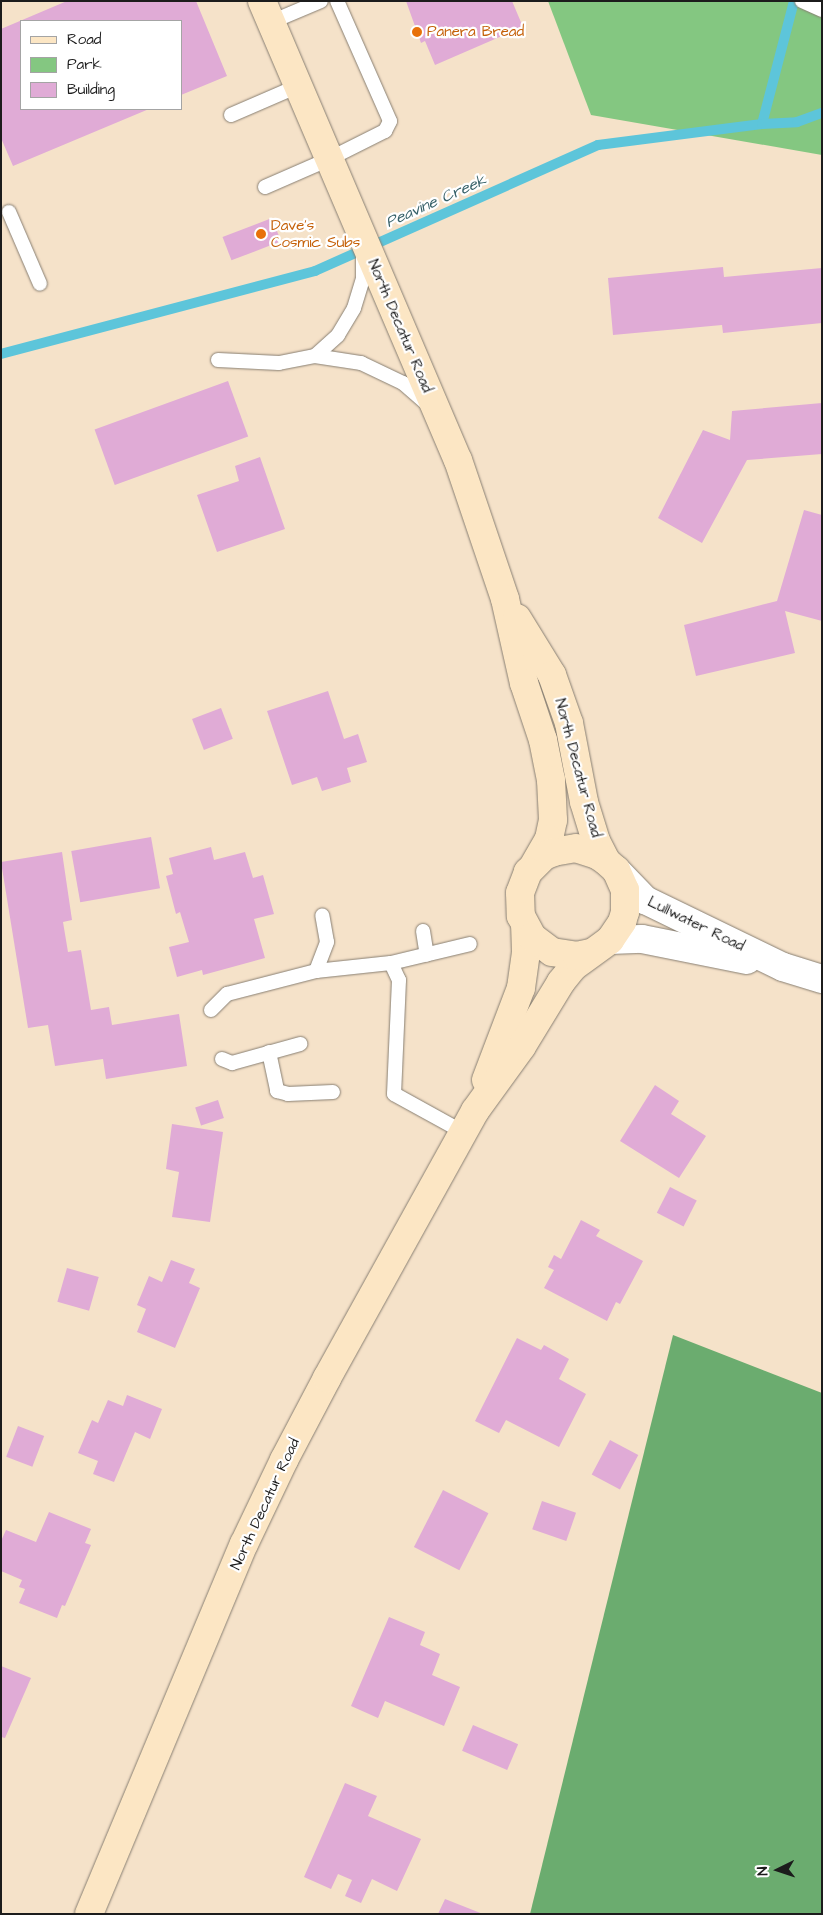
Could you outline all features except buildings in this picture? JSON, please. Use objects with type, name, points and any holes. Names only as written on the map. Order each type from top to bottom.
[{"type":"main road","name":"North Decatur Road","points":[[266,12],[353,216],[370,274],[458,460],[505,599],[524,683],[544,740],[551,780],[553,820],[549,839],[528,872],[520,893],[519,904],[525,926],[526,959],[522,988],[469,1122]]},
{"type":"main road","name":"North Decatur Road","points":[[89,1914],[240,1553],[284,1460],[376,1288],[469,1122],[522,1046],[561,982],[573,967],[600,947],[622,922],[626,901],[623,885],[596,841],[584,802],[569,723],[552,675],[505,599]]},
{"type":"main road","name":"North Decatur Road","points":[[535,863],[544,856],[564,849],[587,850],[611,866]]},
{"type":"main road","name":"North Decatur Road","points":[[525,926],[541,946],[552,952],[577,956],[600,947]]},
{"type":"street","name":"Lullwater Road","points":[[611,866],[645,900],[783,966],[822,979]]},
{"type":"street","name":"Lullwater Road","points":[[600,947],[642,939],[783,966]]},
{"type":"lane","points":[[266,12],[321,1]]},
{"type":"lane","points":[[265,187],[329,159],[385,130],[390,121],[337,1]]},
{"type":"lane","points":[[802,1],[822,10]]},
{"type":"lane","points":[[231,115],[298,86]]},
{"type":"lane","points":[[9,212],[40,284]]},
{"type":"lane","points":[[315,356],[338,335],[354,308],[370,274]]},
{"type":"lane","points":[[218,360],[279,363],[315,356],[361,363],[403,383],[438,415]]},
{"type":"lane","points":[[316,971],[326,942],[322,915]]},
{"type":"lane","points":[[423,931],[427,955]]},
{"type":"lane","points":[[211,1010],[227,994],[316,971],[391,962],[470,944]]},
{"type":"lane","points":[[391,962],[399,980],[394,1094],[469,1122]]},
{"type":"lane","points":[[222,1059],[232,1063],[300,1044]]},
{"type":"lane","points":[[268,1052],[277,1092],[288,1094],[333,1092]]},
{"type":"green space","points":[[548,1],[822,1],[822,155],[591,115]]},
{"type":"green space","points":[[673,1335],[822,1393],[822,1914],[530,1914]]},
{"type":"waterway","name":"Peavine Creek","points":[[762,124],[794,1]]},
{"type":"waterway","name":"Peavine Creek","points":[[1,354],[315,271],[598,145],[762,124],[797,122],[822,113]]},
{"type":"place","name":"Panera Bread","points":[[417,32]]},
{"type":"place","name":"Dave's Cosmic Subs","points":[[261,234]]}]
